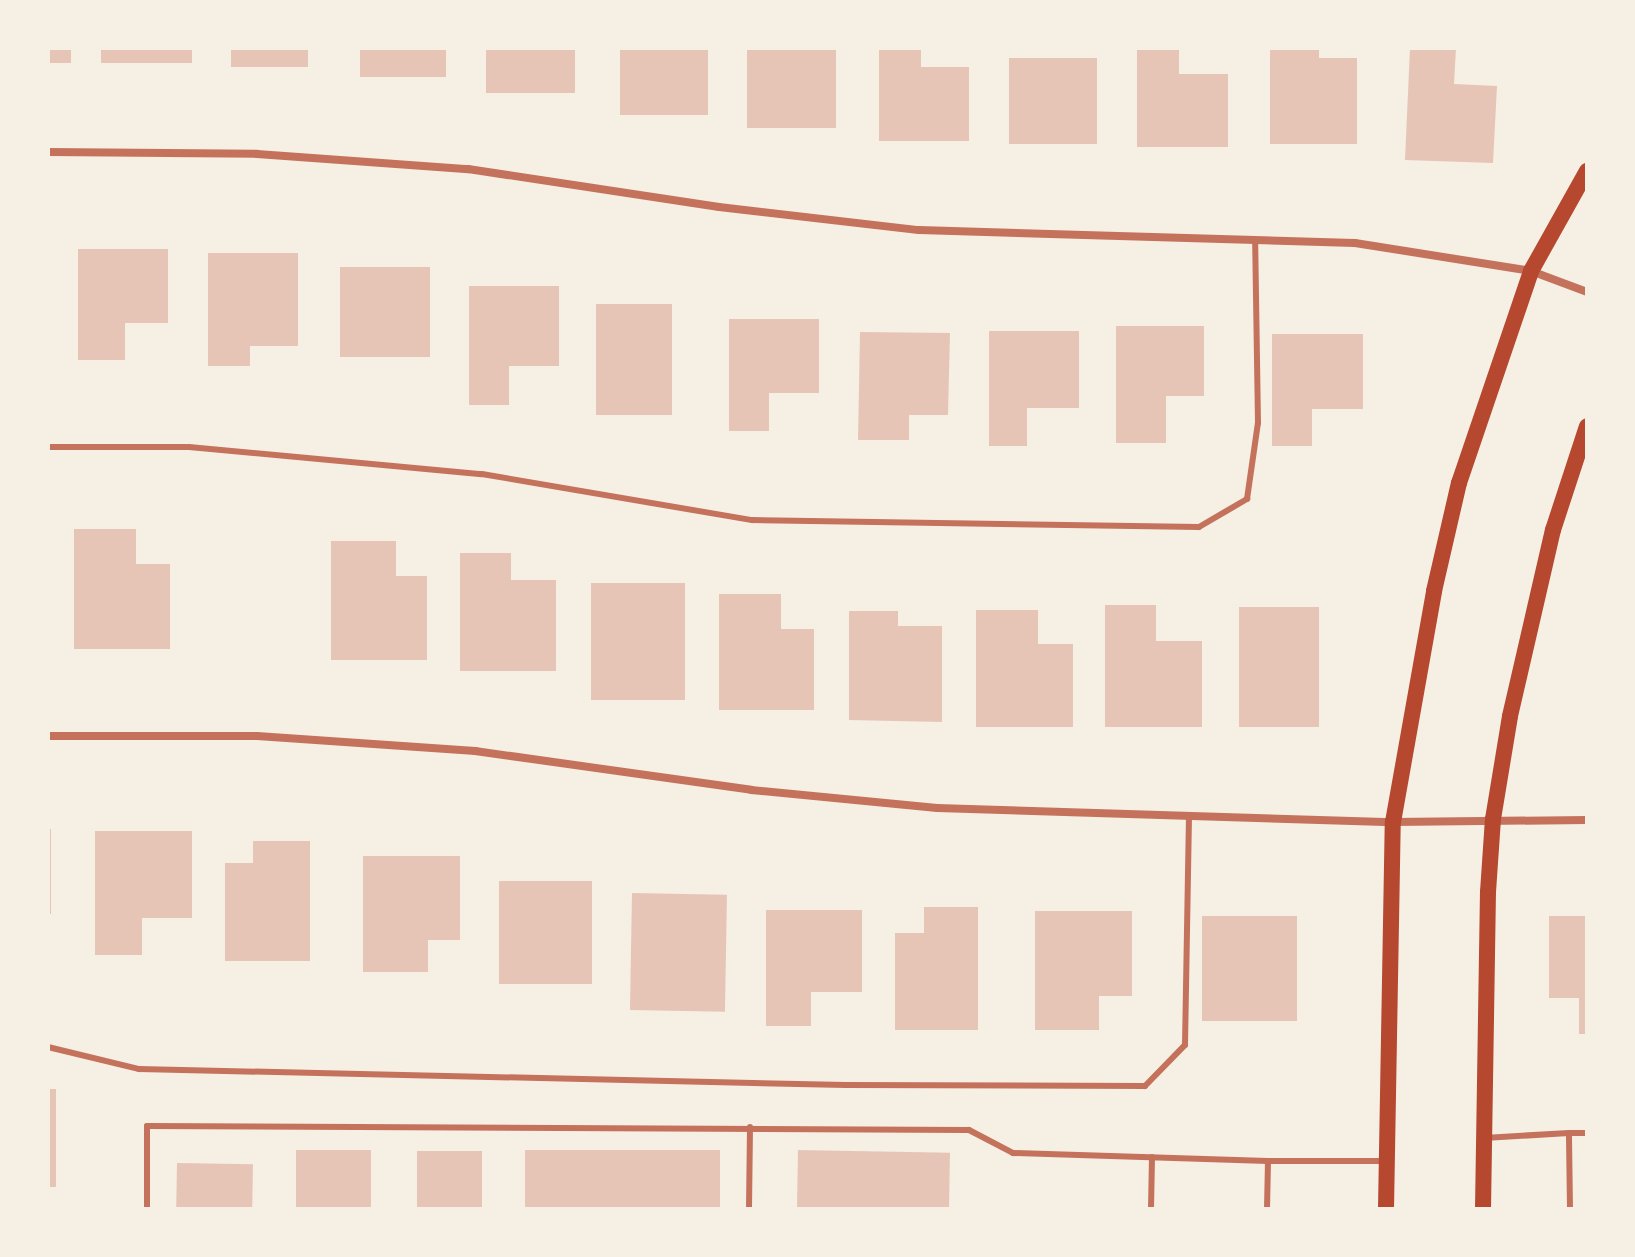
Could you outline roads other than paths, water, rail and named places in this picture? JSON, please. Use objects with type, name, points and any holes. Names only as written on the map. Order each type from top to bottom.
[{"type":"main road","points":[[1386,1209],[1393,822],[1434,591],[1459,483],[1531,271],[1587,171]]},
{"type":"main road","points":[[1483,1209],[1488,892],[1493,819],[1510,716],[1553,530],[1587,426]]},
{"type":"street","points":[[48,152],[257,154],[468,169],[719,207],[919,230],[1355,243],[1531,271],[1587,292]]},
{"type":"street","points":[[48,736],[257,736],[475,751],[751,790],[921,806],[1393,822],[1587,820]]},
{"type":"lane","points":[[48,447],[189,447],[482,474],[752,520],[1199,527],[1247,499],[1258,423],[1255,240]]},
{"type":"lane","points":[[48,1047],[139,1069],[846,1085],[1145,1086],[1185,1045],[1189,815]]},
{"type":"lane","points":[[147,1209],[147,1126],[969,1130],[1013,1153],[1268,1161],[1387,1161]]},
{"type":"lane","points":[[749,1209],[750,1127]]},
{"type":"lane","points":[[1569,1133],[1570,1209]]},
{"type":"lane","points":[[1484,1138],[1587,1133]]},
{"type":"lane","points":[[1151,1209],[1152,1157]]},
{"type":"lane","points":[[1267,1209],[1268,1161]]}]
